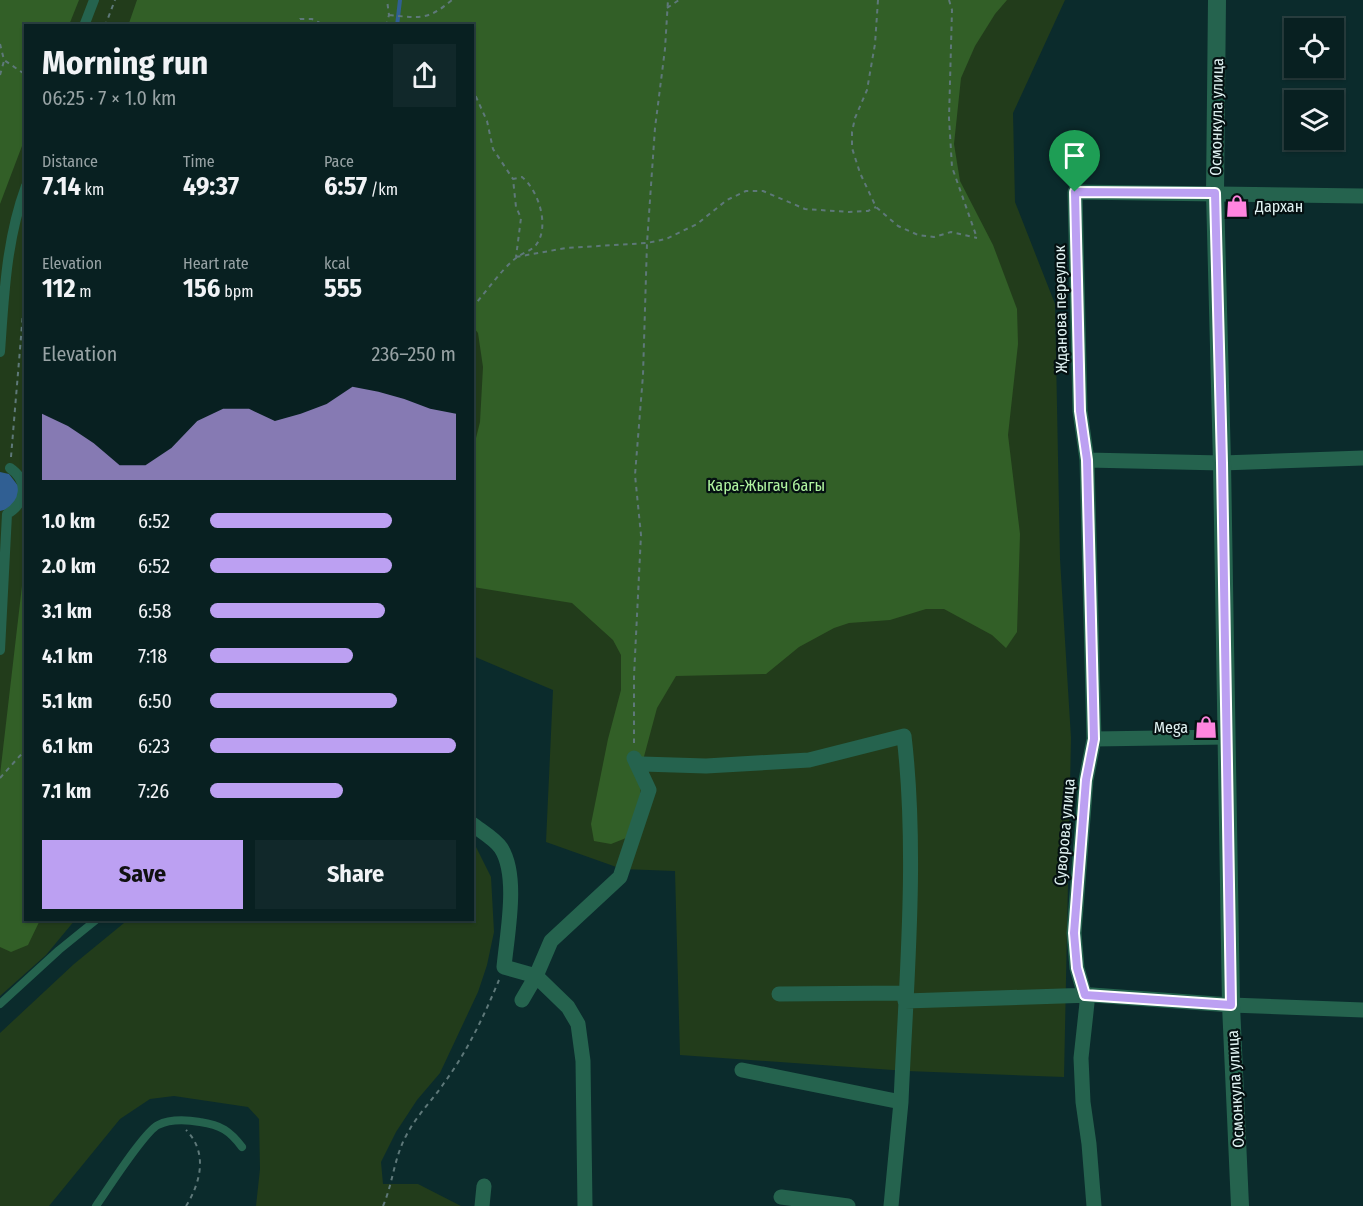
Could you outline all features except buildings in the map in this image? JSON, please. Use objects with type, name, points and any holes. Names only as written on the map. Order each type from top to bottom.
[{"type":"street","points":[[85,24],[94,0]]},
{"type":"street","name":"Осмонкула улица","points":[[1217,0],[1215,193],[1231,1005],[1240,1206]]},
{"type":"street","points":[[0,352],[7,258],[24,191]]},
{"type":"street","name":"Жданова переулок","points":[[1087,460],[1080,411],[1075,192],[1363,196]]},
{"type":"street","points":[[1087,460],[1222,463],[1363,458]]},
{"type":"street","name":"Суворова улица","points":[[1087,460],[1094,739],[1086,780],[1074,933],[1077,968],[1087,1003],[1081,1058],[1094,1206]]},
{"type":"street","points":[[0,650],[7,514],[21,502],[24,492],[22,481],[10,468]]},
{"type":"street","points":[[522,1000],[536,976],[551,941],[620,877],[649,790],[638,761],[706,766],[809,760],[904,736],[908,771],[910,879],[901,1102],[891,1206]]},
{"type":"street","points":[[1094,739],[1226,737]]},
{"type":"street","points":[[474,826],[501,847],[509,868],[510,891],[504,967],[536,976],[568,1007],[578,1024],[583,1061],[585,1206]]},
{"type":"street","points":[[779,994],[905,997],[1085,995],[1231,1005],[1363,1010]]},
{"type":"street","points":[[742,1070],[901,1102]]},
{"type":"street","points":[[482,1206],[484,1186]]},
{"type":"street","points":[[782,1197],[848,1206]]},
{"type":"lane","points":[[0,1004],[95,921]]},
{"type":"lane","points":[[96,1206],[146,1136],[157,1125],[189,1120],[210,1123],[231,1133],[242,1147]]},
{"type":"path","points":[[106,24],[115,0]]},
{"type":"path","points":[[387,0],[389,15],[387,24]]},
{"type":"path","points":[[389,15],[417,18],[436,13],[452,0]]},
{"type":"path","points":[[638,761],[634,676],[641,535],[635,475],[643,375],[655,128],[665,49],[668,0]]},
{"type":"path","points":[[667,8],[679,0]]},
{"type":"path","points":[[878,0],[875,44],[867,90],[855,118],[852,132],[852,148],[876,207],[898,226],[918,235],[934,237],[951,232],[977,238],[952,167],[949,118],[952,10],[949,0]]},
{"type":"path","points":[[296,24],[300,19],[312,19],[322,24]]},
{"type":"path","points":[[0,44],[4,60],[0,75]]},
{"type":"path","points":[[4,60],[24,74]]},
{"type":"path","points":[[474,92],[487,121],[493,149],[513,179],[516,207],[521,218],[516,257]]},
{"type":"path","points":[[474,306],[516,257],[535,247],[542,234],[537,196],[530,184],[522,177],[513,179]]},
{"type":"path","points":[[516,257],[566,248],[648,243],[666,239],[697,224],[727,200],[746,191],[763,191],[805,209],[849,212],[868,211],[876,207]]},
{"type":"path","points":[[10,468],[24,301]]},
{"type":"path","points":[[0,778],[24,751]]},
{"type":"path","points":[[383,1206],[395,1158],[406,1134],[425,1106],[444,1084],[466,1048],[491,999],[504,967]]},
{"type":"path","points":[[167,1122],[182,1127],[193,1137],[199,1149],[201,1165],[198,1181],[186,1206]]},
{"type":"green space","name":"Кара-Жыгач багы","points":[[0,0],[1065,0],[1013,113],[1015,202],[1055,304],[1060,559],[1071,738],[1064,1077],[907,1071],[680,1055],[675,871],[622,869],[546,842],[553,690],[474,656],[474,24],[24,24],[24,921],[74,921],[46,955],[0,996]]},
{"type":"green space","points":[[0,0],[79,0],[69,24],[24,24],[24,141],[0,204]]},
{"type":"green space","points":[[137,0],[1007,0],[995,14],[975,46],[961,78],[954,144],[960,181],[993,245],[1017,309],[1018,344],[1008,435],[1020,534],[1017,632],[1006,648],[992,635],[944,609],[926,609],[890,620],[849,623],[834,628],[799,647],[766,674],[676,676],[657,708],[642,764],[639,818],[626,838],[611,844],[594,841],[591,824],[608,739],[621,690],[621,655],[613,640],[572,603],[474,587],[474,446],[480,422],[483,367],[478,333],[474,328],[474,24],[129,24]]},
{"type":"green space","points":[[24,569],[24,921],[40,921],[28,945],[11,952],[0,947],[0,775]]},
{"type":"green space","points":[[474,843],[491,877],[494,932],[487,965],[478,992],[440,1073],[417,1100],[396,1132],[381,1162],[383,1184],[418,1184],[461,1206],[256,1206],[260,1169],[259,1119],[248,1107],[174,1096],[150,1099],[120,1119],[49,1206],[0,1206],[0,1033],[74,964],[127,921],[474,921]]},
{"type":"water","points":[[0,472],[9,474],[19,487],[18,499],[8,509],[0,511]]},
{"type":"waterway","points":[[397,24],[400,0]]},
{"type":"place","name":"Дархан","points":[[1237,206]]},
{"type":"place","name":"Mega","points":[[1206,727]]},
{"type":"route","points":[[1075,192],[1215,193],[1231,1005],[1085,995],[1077,968],[1074,933],[1086,780],[1094,739],[1087,460],[1080,411],[1075,192]]}]
